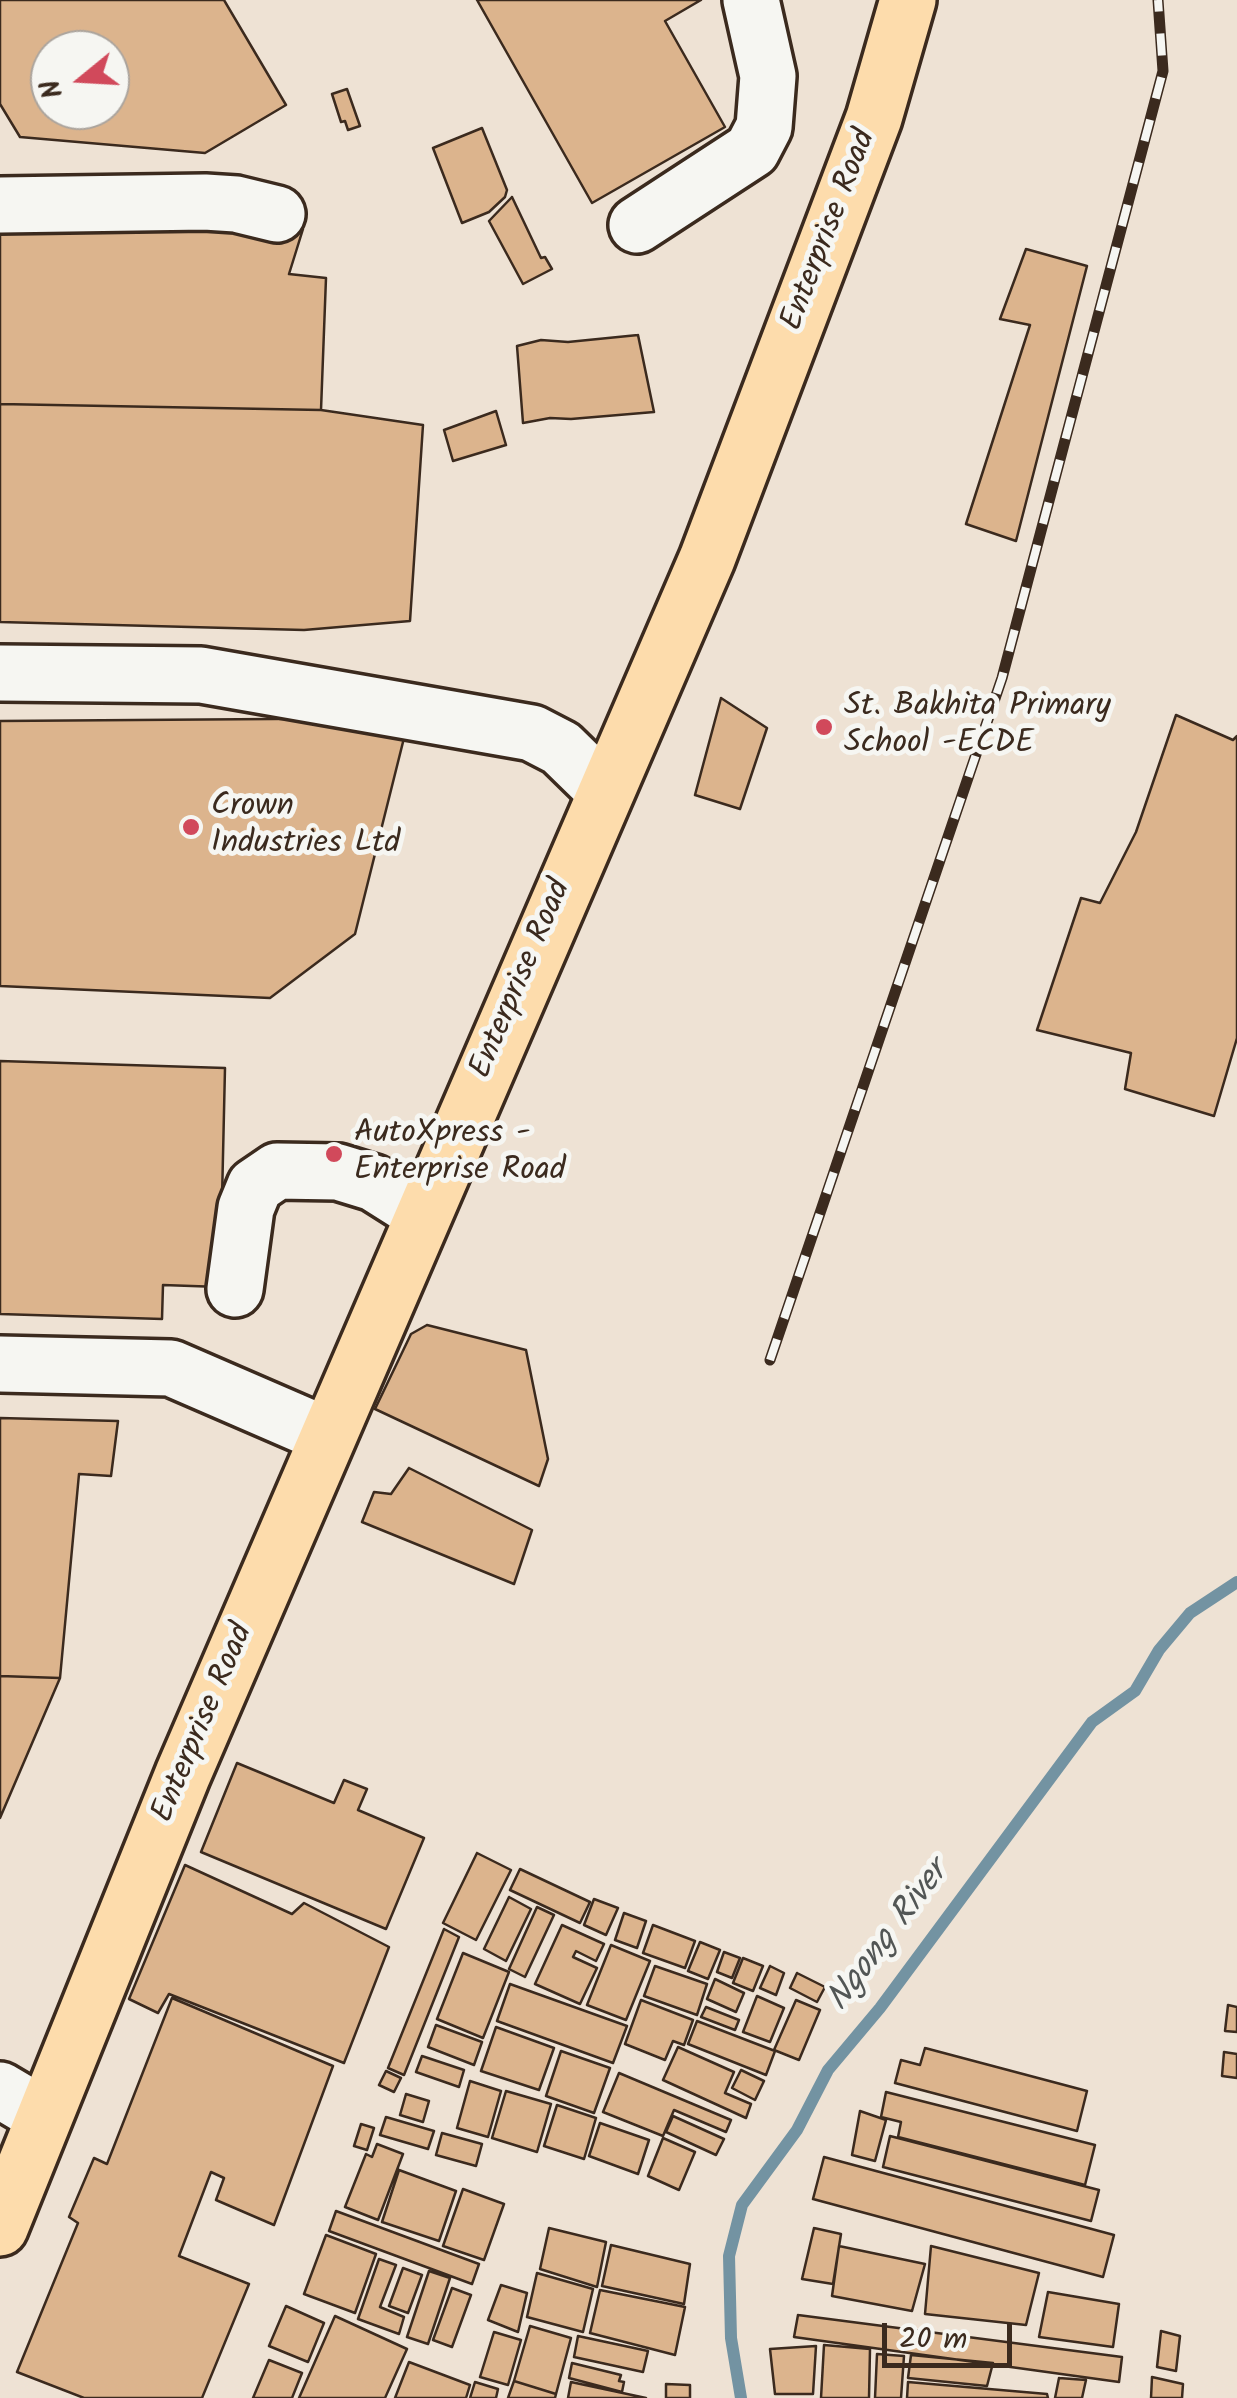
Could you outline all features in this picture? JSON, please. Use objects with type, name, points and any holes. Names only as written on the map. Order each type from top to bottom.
[{"type":"main road","name":"Enterprise Road","points":[[0,2228],[22,2103],[190,1756],[714,540],[874,118],[908,0]]},
{"type":"lane","points":[[637,225],[752,150],[764,128],[768,76],[750,0]]},
{"type":"lane","points":[[0,204],[205,202],[236,204],[278,214]]},
{"type":"lane","points":[[0,674],[201,675],[532,733],[562,748],[605,791]]},
{"type":"lane","points":[[235,1289],[246,1208],[256,1186],[277,1171],[338,1172],[374,1182],[423,1214]]},
{"type":"lane","points":[[0,1364],[171,1368],[328,1436]]},
{"type":"building","points":[[0,0],[224,0],[286,105],[205,153],[20,137],[0,104]]},
{"type":"building","points":[[477,0],[701,0],[665,21],[725,127],[592,203]]},
{"type":"building","points":[[347,89],[360,126],[348,130],[345,121],[341,122],[332,94]]},
{"type":"building","points":[[482,128],[507,190],[489,212],[462,223],[433,148]]},
{"type":"building","points":[[512,197],[541,258],[545,257],[552,269],[523,284],[489,221]]},
{"type":"building","points":[[0,228],[303,229],[289,274],[326,278],[321,410],[0,404]]},
{"type":"building","points":[[1026,249],[1087,266],[1016,541],[966,524],[1030,325],[1000,319]]},
{"type":"building","points":[[638,335],[654,412],[523,423],[517,346],[541,340],[568,342]]},
{"type":"building","points":[[0,404],[321,410],[423,425],[410,621],[304,630],[0,622]]},
{"type":"building","points":[[496,411],[506,445],[453,461],[444,430]]},
{"type":"building","points":[[721,698],[767,728],[740,809],[695,795]]},
{"type":"building","points":[[1176,715],[1233,740],[1237,736],[1237,1038],[1214,1116],[1125,1089],[1131,1053],[1037,1030],[1081,898],[1100,903],[1136,832]]},
{"type":"building","name":"Crown Industries Ltd","points":[[409,718],[355,934],[270,998],[0,986],[0,721]]},
{"type":"building","points":[[0,1061],[225,1068],[220,1287],[163,1285],[162,1319],[0,1314]]},
{"type":"building","points":[[427,1325],[526,1350],[548,1459],[539,1486],[375,1409],[411,1334]]},
{"type":"building","points":[[0,1418],[118,1421],[111,1476],[79,1474],[60,1678],[0,1676]]},
{"type":"building","points":[[409,1468],[532,1530],[514,1584],[362,1522],[374,1492],[391,1494]]},
{"type":"building","points":[[0,1676],[60,1678],[0,1818]]},
{"type":"building","points":[[237,1763],[334,1803],[344,1780],[367,1789],[358,1810],[424,1838],[386,1929],[201,1852]]},
{"type":"building","points":[[477,1853],[511,1870],[476,1940],[443,1923]]},
{"type":"building","points":[[185,1865],[292,1914],[304,1903],[389,1947],[344,2063],[169,1994],[158,2013],[129,1999]]},
{"type":"building","points":[[520,1869],[590,1902],[580,1923],[510,1890]]},
{"type":"building","points":[[509,1897],[531,1909],[506,1961],[484,1949]]},
{"type":"building","points":[[594,1899],[618,1908],[606,1935],[584,1925]]},
{"type":"building","points":[[537,1907],[554,1915],[525,1977],[509,1969]]},
{"type":"building","points":[[624,1913],[646,1921],[637,1948],[615,1940]]},
{"type":"building","points":[[562,1925],[604,1944],[596,1961],[576,1951],[573,1957],[597,1968],[580,2004],[535,1984]]},
{"type":"building","points":[[653,1925],[695,1941],[685,1968],[643,1953]]},
{"type":"building","points":[[444,1929],[459,1937],[404,2075],[388,2068]]},
{"type":"building","points":[[700,1942],[720,1950],[708,1979],[688,1971]]},
{"type":"building","points":[[611,1945],[650,1961],[626,2020],[587,2005]]},
{"type":"building","points":[[724,1952],[740,1958],[732,1978],[717,1972]]},
{"type":"building","points":[[463,1953],[509,1972],[483,2038],[437,2019]]},
{"type":"building","points":[[743,1958],[763,1966],[753,1991],[733,1983]]},
{"type":"building","points":[[655,1966],[707,1984],[697,2015],[644,1996]]},
{"type":"building","points":[[770,1966],[784,1973],[776,1995],[760,1988]]},
{"type":"building","points":[[797,1973],[825,1987],[817,2002],[790,1988]]},
{"type":"building","points":[[715,1979],[744,1993],[736,2012],[707,1999]]},
{"type":"building","points":[[510,1984],[627,2026],[613,2063],[497,2021]]},
{"type":"building","points":[[757,1996],[784,2008],[770,2042],[743,2032]]},
{"type":"building","points":[[172,1998],[333,2066],[274,2225],[216,2200],[224,2178],[211,2172],[179,2256],[249,2284],[202,2398],[84,2398],[17,2372],[78,2223],[69,2217],[94,2158],[107,2164]]},
{"type":"building","points":[[641,2000],[693,2020],[684,2045],[673,2041],[665,2060],[625,2044]]},
{"type":"building","points":[[796,2000],[820,2010],[799,2060],[774,2050]]},
{"type":"building","points":[[1228,2005],[1237,2007],[1237,2032],[1225,2031]]},
{"type":"building","points":[[706,2007],[739,2020],[735,2030],[701,2017]]},
{"type":"building","points":[[697,2021],[775,2051],[766,2075],[688,2044]]},
{"type":"building","points":[[436,2025],[482,2042],[474,2065],[428,2047]]},
{"type":"building","points":[[496,2027],[554,2048],[539,2090],[481,2071]]},
{"type":"building","points":[[678,2047],[734,2072],[725,2093],[751,2104],[746,2118],[663,2080]]},
{"type":"building","points":[[925,2048],[1087,2091],[1077,2131],[895,2083],[901,2060],[920,2065]]},
{"type":"building","points":[[561,2051],[610,2068],[594,2113],[546,2096]]},
{"type":"building","points":[[1224,2052],[1237,2054],[1237,2078],[1222,2076]]},
{"type":"building","points":[[422,2056],[464,2070],[459,2087],[416,2072]]},
{"type":"building","points":[[741,2070],[764,2081],[755,2100],[732,2088]]},
{"type":"building","points":[[386,2071],[401,2078],[394,2092],[379,2085]]},
{"type":"building","points":[[619,2073],[731,2120],[726,2132],[674,2110],[663,2136],[603,2112]]},
{"type":"building","points":[[470,2081],[501,2091],[488,2137],[457,2128]]},
{"type":"building","points":[[506,2091],[551,2104],[537,2152],[492,2138]]},
{"type":"building","points":[[886,2092],[1095,2145],[1085,2185],[898,2137],[901,2122],[881,2117]]},
{"type":"building","points":[[406,2094],[429,2101],[423,2122],[400,2115]]},
{"type":"building","points":[[557,2105],[596,2118],[584,2159],[544,2146]]},
{"type":"building","points":[[860,2111],[886,2120],[875,2161],[852,2155]]},
{"type":"building","points":[[673,2116],[724,2139],[716,2155],[666,2132]]},
{"type":"building","points":[[386,2117],[434,2131],[428,2149],[380,2135]]},
{"type":"building","points":[[600,2123],[649,2140],[638,2174],[589,2156]]},
{"type":"building","points":[[361,2124],[374,2128],[367,2150],[354,2146]]},
{"type":"building","points":[[442,2133],[482,2144],[476,2166],[436,2155]]},
{"type":"building","points":[[890,2136],[1099,2190],[1091,2221],[883,2167]]},
{"type":"building","points":[[663,2138],[695,2152],[679,2190],[648,2176]]},
{"type":"building","points":[[377,2144],[403,2154],[378,2220],[345,2207],[366,2154],[372,2157]]},
{"type":"building","points":[[824,2157],[1114,2235],[1103,2277],[813,2199]]},
{"type":"building","points":[[399,2170],[456,2191],[439,2241],[382,2222]]},
{"type":"building","points":[[463,2189],[504,2204],[484,2260],[443,2246]]},
{"type":"building","points":[[336,2211],[479,2264],[472,2284],[329,2231]]},
{"type":"building","points":[[549,2228],[606,2242],[597,2287],[540,2269]]},
{"type":"building","points":[[814,2228],[841,2234],[833,2284],[802,2279]]},
{"type":"building","points":[[326,2235],[376,2254],[355,2313],[304,2294]]},
{"type":"building","points":[[611,2245],[690,2264],[684,2304],[602,2286]]},
{"type":"building","points":[[839,2246],[925,2264],[912,2311],[832,2296]]},
{"type":"building","points":[[931,2246],[1039,2273],[1026,2325],[925,2314]]},
{"type":"building","points":[[379,2259],[396,2265],[380,2307],[404,2317],[399,2334],[358,2319]]},
{"type":"building","points":[[403,2268],[422,2275],[408,2313],[389,2306]]},
{"type":"building","points":[[429,2271],[450,2278],[428,2344],[407,2337]]},
{"type":"building","points":[[537,2273],[593,2289],[583,2332],[527,2317]]},
{"type":"building","points":[[501,2285],[527,2293],[518,2332],[488,2320]]},
{"type":"building","points":[[452,2288],[471,2295],[452,2347],[433,2340]]},
{"type":"building","points":[[600,2290],[685,2307],[675,2355],[590,2333]]},
{"type":"building","points":[[1048,2292],[1119,2304],[1113,2347],[1039,2337]]},
{"type":"building","points":[[286,2306],[324,2323],[308,2362],[269,2346]]},
{"type":"building","points":[[798,2315],[1122,2357],[1119,2382],[794,2337]]},
{"type":"building","points":[[335,2316],[407,2349],[385,2398],[299,2398]]},
{"type":"building","points":[[530,2326],[571,2338],[556,2394],[514,2381]]},
{"type":"building","points":[[1161,2331],[1180,2336],[1176,2371],[1157,2367]]},
{"type":"building","points":[[494,2332],[521,2340],[508,2385],[480,2377]]},
{"type":"building","points":[[578,2336],[648,2351],[643,2372],[574,2357]]},
{"type":"building","points":[[824,2345],[870,2349],[869,2398],[821,2398]]},
{"type":"building","points":[[816,2346],[813,2394],[775,2394],[770,2349]]},
{"type":"building","points":[[877,2354],[904,2356],[901,2398],[875,2398]]},
{"type":"building","points":[[911,2355],[993,2363],[987,2386],[908,2378]]},
{"type":"building","points":[[269,2360],[302,2373],[292,2398],[253,2398]]},
{"type":"building","points":[[409,2362],[470,2385],[466,2398],[395,2398]]},
{"type":"building","points":[[572,2363],[621,2375],[622,2392],[569,2378]]},
{"type":"building","points":[[1152,2377],[1183,2384],[1182,2398],[1151,2398]]},
{"type":"building","points":[[1059,2378],[1086,2380],[1082,2398],[1055,2398]]},
{"type":"building","points":[[514,2381],[556,2394],[555,2398],[508,2398]]},
{"type":"building","points":[[475,2382],[498,2389],[496,2398],[470,2398]]},
{"type":"building","points":[[571,2382],[646,2398],[568,2398]]},
{"type":"building","points":[[908,2382],[1047,2394],[1048,2398],[907,2398]]},
{"type":"building","points":[[666,2384],[690,2385],[690,2398],[666,2398]]},
{"type":"waterway","name":"Ngong River","points":[[741,2398],[731,2338],[729,2256],[742,2205],[797,2130],[828,2070],[880,2008],[1092,1722],[1135,1691],[1159,1650],[1190,1613],[1237,1582]]},
{"type":"railway","points":[[770,1360],[1002,678],[1163,71],[1158,0]]},
{"type":"place","name":"St. Bakhita Primary School -ECDE","points":[[824,727]]},
{"type":"place","name":"Crown Industries Ltd","points":[[191,827]]},
{"type":"place","name":"AutoXpress - Enterprise Road","points":[[334,1154]]}]
